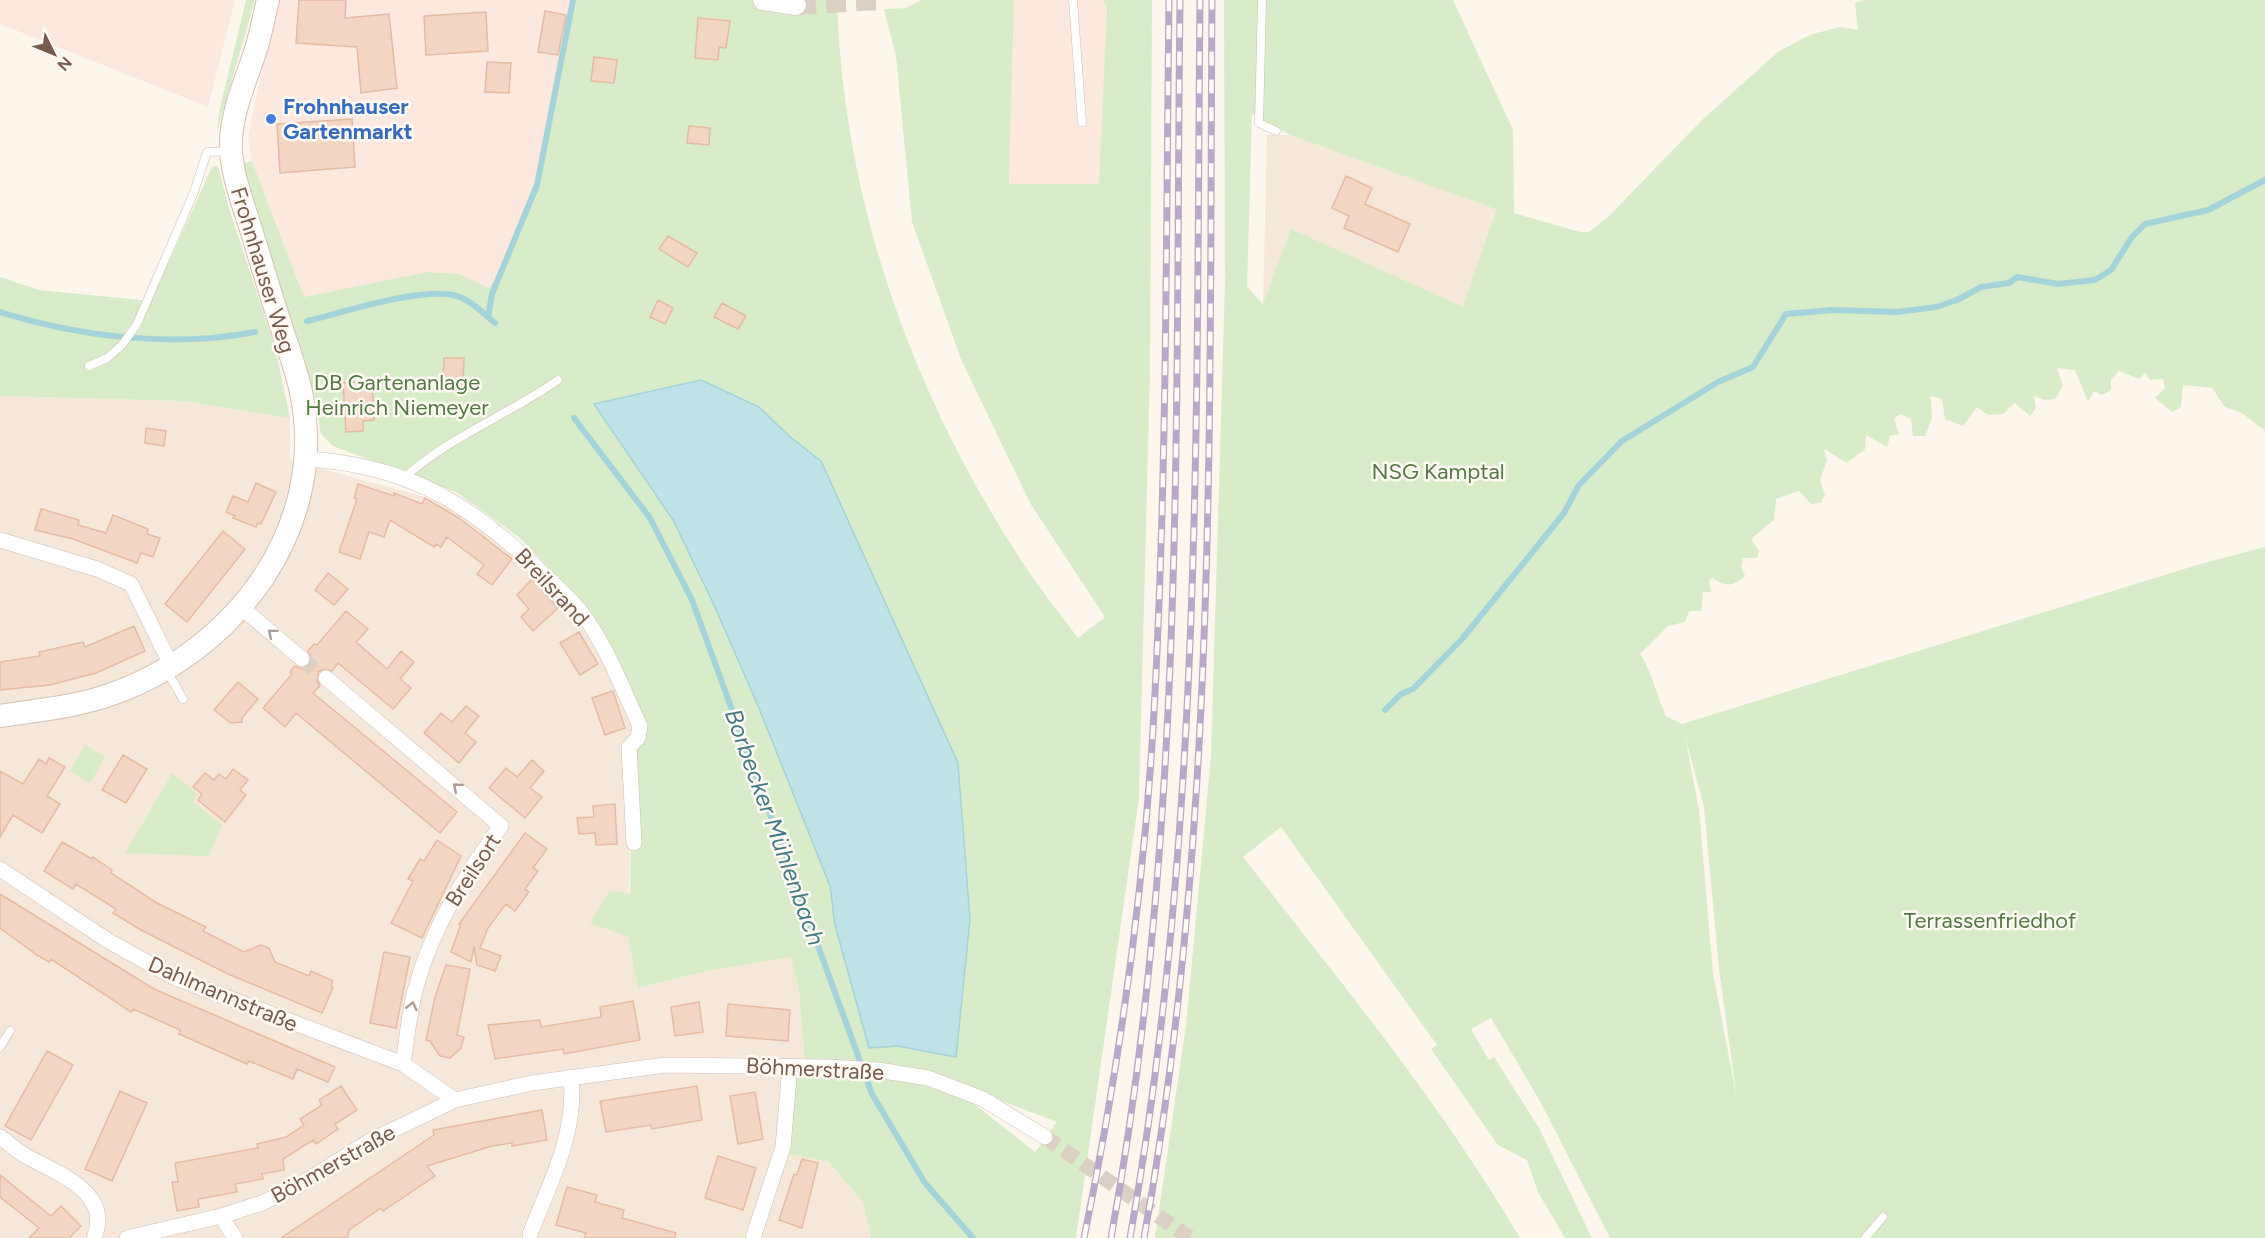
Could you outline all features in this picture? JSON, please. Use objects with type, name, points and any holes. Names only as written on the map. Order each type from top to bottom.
[{"type":"main road","name":"Frohnhauser Weg","points":[[0,716],[80,705],[113,694],[169,668],[201,646],[242,608],[266,575],[285,539],[298,502],[307,459],[308,435],[301,391],[234,177],[231,151],[231,135],[236,110],[257,45],[268,0]]},
{"type":"street","points":[[763,0],[796,5]]},
{"type":"street","name":"Breilsrand","points":[[307,459],[346,461],[404,478],[441,494],[479,517],[572,601],[589,624],[640,726],[638,738],[629,747],[634,843]]},
{"type":"street","points":[[0,540],[97,569],[131,584],[169,668]]},
{"type":"street","points":[[242,608],[302,658]]},
{"type":"street","name":"Breilsort","points":[[326,678],[501,826],[456,893],[425,957],[409,1018],[403,1064]]},
{"type":"street","name":"Dahlmannstraße","points":[[0,869],[107,940],[173,977],[403,1064],[455,1100]]},
{"type":"street","name":"Böhmerstraße","points":[[127,1238],[221,1216],[262,1203],[296,1186],[370,1141],[455,1100],[571,1077],[665,1065],[838,1067],[878,1070],[928,1078],[955,1086],[983,1099],[1045,1137]]},
{"type":"street","points":[[753,1238],[783,1147],[790,1066]]},
{"type":"street","points":[[530,1234],[570,1128],[573,1097],[571,1077]]},
{"type":"street","points":[[0,1137],[23,1154],[78,1185],[93,1200],[99,1216],[94,1238]]},
{"type":"street","points":[[221,1216],[235,1238]]},
{"type":"lane","points":[[1074,0],[1082,122]]},
{"type":"lane","points":[[1262,0],[1259,123],[1276,131]]},
{"type":"lane","name":"Frohnhauser Weg","points":[[89,366],[107,358],[122,345],[137,324],[194,192],[207,152],[231,151]]},
{"type":"lane","points":[[404,478],[457,438],[521,405],[558,380]]},
{"type":"lane","points":[[169,668],[183,699]]},
{"type":"lane","points":[[0,1047],[10,1031]]},
{"type":"lane","points":[[1865,1238],[1883,1218]]},
{"type":"shaded area","points":[[0,0],[235,0],[208,107],[0,24]]},
{"type":"shaded area","points":[[277,0],[575,0],[552,116],[541,151],[541,180],[507,262],[489,288],[460,274],[427,272],[304,297],[252,161],[248,136]]},
{"type":"shaded area","points":[[1014,0],[1103,0],[1107,8],[1100,184],[1009,184]]},
{"type":"shaded area","points":[[1267,135],[1290,135],[1496,207],[1454,338],[1263,305]]},
{"type":"shaded area","points":[[0,396],[182,401],[290,418],[290,460],[425,497],[476,522],[509,546],[586,625],[634,722],[627,742],[630,844],[628,937],[639,988],[712,970],[791,957],[799,991],[805,1065],[828,1161],[863,1202],[871,1238],[0,1238]]},
{"type":"green space","points":[[246,0],[255,0],[217,132],[219,112]]},
{"type":"green space","name":"DB Gartenanlage Heinrich Niemeyer","points":[[575,0],[837,0],[842,74],[853,148],[869,220],[890,291],[916,360],[946,428],[980,494],[1040,588],[1078,638],[1105,617],[1030,503],[961,359],[912,222],[896,56],[884,9],[906,8],[921,0],[1014,0],[1009,184],[1099,184],[1107,8],[1103,0],[1152,0],[1150,371],[1139,798],[1076,1238],[871,1238],[863,1202],[828,1161],[783,1153],[792,1068],[928,1081],[974,1104],[1035,1152],[1057,1122],[986,1095],[955,1080],[929,1074],[805,1065],[799,991],[791,957],[712,970],[638,988],[628,937],[590,923],[610,891],[630,894],[632,748],[641,738],[576,597],[520,538],[456,492],[333,446],[321,434],[314,394],[240,164],[252,161],[304,297],[427,272],[460,274],[489,288],[507,262],[541,180],[541,151],[552,116]]},
{"type":"green space","points":[[1224,0],[1453,0],[1513,130],[1514,213],[1580,232],[1589,232],[1607,218],[1701,121],[1779,51],[1812,34],[1841,27],[1858,30],[1855,3],[1865,0],[2265,0],[2265,431],[2242,413],[2225,407],[2212,388],[2183,385],[2181,407],[2172,412],[2155,398],[2165,388],[2163,379],[2150,380],[2145,373],[2139,379],[2119,371],[2111,380],[2111,390],[2102,395],[2094,391],[2088,402],[2075,370],[2057,368],[2063,386],[2055,399],[2044,400],[2034,396],[2036,408],[2030,416],[2015,403],[2003,414],[1988,415],[1977,407],[1963,426],[1945,419],[1942,399],[1931,396],[1932,418],[1925,436],[1913,436],[1911,419],[1900,414],[1894,419],[1899,434],[1890,436],[1887,447],[1866,435],[1865,449],[1847,463],[1824,449],[1827,460],[1820,480],[1825,495],[1821,503],[1811,504],[1799,491],[1776,499],[1774,520],[1751,539],[1759,551],[1757,558],[1743,558],[1741,566],[1745,576],[1729,584],[1712,578],[1709,581],[1711,592],[1703,592],[1701,611],[1689,611],[1685,622],[1668,626],[1640,654],[1666,716],[1682,724],[2197,565],[2265,547],[2265,1238],[1610,1238],[1541,1103],[1491,1018],[1471,1029],[1489,1060],[1494,1057],[1539,1128],[1592,1238],[1565,1238],[1538,1192],[1527,1160],[1498,1145],[1431,1049],[1437,1045],[1281,827],[1243,857],[1423,1090],[1520,1238],[1155,1238],[1186,1025],[1211,757],[1225,283]],"holes":[[[1252,114],[1290,135],[1496,209],[1463,307],[1291,229],[1263,304],[1247,287]],[[1685,736],[1704,807],[1719,969],[1737,1099],[1713,973],[1699,810]]]},
{"type":"green space","points":[[218,166],[229,208],[276,351],[290,418],[182,401],[0,396],[0,277],[39,290],[151,301],[212,167]]},
{"type":"green space","points":[[85,745],[105,757],[90,783],[70,771]]},
{"type":"green space","points":[[172,773],[198,794],[193,802],[222,825],[209,856],[125,853]]},
{"type":"water","points":[[701,380],[759,407],[789,436],[821,461],[958,763],[970,919],[956,1057],[898,1046],[869,1048],[835,925],[830,886],[759,708],[714,605],[673,520],[594,404]]},
{"type":"building","points":[[299,0],[346,0],[345,18],[389,14],[397,88],[361,93],[357,47],[296,43]]},
{"type":"building","points":[[545,11],[566,15],[558,55],[538,52]]},
{"type":"building","points":[[486,12],[488,51],[426,55],[424,16]]},
{"type":"building","points":[[698,18],[730,21],[726,48],[719,47],[718,60],[695,58]]},
{"type":"building","points":[[594,57],[617,60],[614,83],[591,81]]},
{"type":"building","points":[[487,62],[511,63],[509,93],[485,92]]},
{"type":"building","points":[[352,119],[355,167],[280,173],[277,124]]},
{"type":"building","points":[[689,126],[710,128],[709,145],[687,143]]},
{"type":"building","points":[[1346,176],[1372,188],[1365,204],[1410,224],[1398,252],[1344,228],[1349,216],[1332,208]]},
{"type":"building","points":[[668,236],[697,253],[688,267],[659,249]]},
{"type":"building","points":[[658,300],[673,308],[665,324],[650,317]]},
{"type":"building","points":[[722,303],[746,316],[738,329],[714,317]]},
{"type":"building","points":[[444,358],[464,358],[463,385],[443,385]]},
{"type":"building","points":[[372,381],[374,420],[363,421],[363,431],[346,432],[343,383]]},
{"type":"building","points":[[146,428],[166,431],[164,446],[145,443]]},
{"type":"building","points":[[256,483],[276,492],[261,524],[258,523],[256,527],[233,518],[235,516],[226,512],[233,496],[248,502]]},
{"type":"building","points":[[358,484],[394,496],[394,493],[422,504],[425,498],[459,518],[512,559],[492,585],[477,574],[484,565],[447,537],[441,547],[436,544],[434,547],[390,520],[384,537],[369,532],[360,559],[339,552],[357,499],[354,498]]},
{"type":"building","points":[[41,509],[79,520],[78,525],[106,533],[113,515],[148,529],[147,534],[160,538],[153,557],[141,553],[137,563],[73,539],[35,530]]},
{"type":"building","points":[[223,531],[245,549],[187,622],[165,604]]},
{"type":"building","points":[[328,573],[348,589],[334,605],[315,590]]},
{"type":"building","points":[[532,579],[558,608],[533,631],[521,617],[529,609],[517,595]]},
{"type":"building","points":[[346,611],[368,629],[356,642],[387,669],[401,651],[414,662],[400,679],[411,688],[393,709],[338,663],[332,671],[323,669],[318,672],[317,681],[320,686],[313,693],[457,812],[440,833],[296,713],[285,727],[263,708],[292,674],[290,672],[295,666],[301,669],[309,666],[312,660],[308,651],[314,644],[317,645]]},
{"type":"building","points":[[134,626],[145,651],[96,673],[50,685],[0,690],[0,662],[40,656],[39,652],[83,642],[85,647]]},
{"type":"building","points":[[579,632],[598,664],[580,675],[560,643]]},
{"type":"building","points":[[238,682],[258,699],[242,718],[242,722],[231,723],[214,710]]},
{"type":"building","points":[[613,691],[625,728],[605,735],[592,698]]},
{"type":"building","points":[[466,706],[479,716],[465,733],[476,742],[459,763],[424,733],[441,713],[452,722]]},
{"type":"building","points":[[123,755],[147,769],[126,803],[102,790]]},
{"type":"building","points":[[49,758],[65,767],[47,796],[60,804],[42,833],[13,815],[0,837],[0,771],[23,784],[39,759],[46,764]]},
{"type":"building","points":[[532,760],[544,771],[530,788],[542,797],[525,818],[489,788],[506,768],[517,777]]},
{"type":"building","points":[[233,769],[248,780],[240,790],[246,795],[225,822],[198,800],[202,794],[193,787],[205,773],[214,780],[219,774],[226,779]]},
{"type":"building","points":[[615,804],[617,844],[596,845],[595,833],[579,834],[577,818],[594,817],[593,806]]},
{"type":"building","points":[[525,833],[547,849],[533,868],[538,871],[525,889],[529,892],[515,911],[506,904],[488,928],[480,948],[501,956],[495,971],[477,965],[474,947],[471,962],[451,952],[461,924],[459,924]]},
{"type":"building","points":[[437,840],[461,856],[422,938],[391,923],[413,881],[408,879],[420,859],[424,861]]},
{"type":"building","points":[[62,842],[92,859],[93,857],[112,870],[111,873],[157,903],[206,927],[203,931],[244,952],[261,945],[269,948],[275,962],[309,976],[311,971],[333,981],[331,986],[333,988],[322,1013],[228,974],[141,930],[113,913],[116,909],[76,884],[73,889],[44,871]]},
{"type":"building","points":[[0,894],[154,989],[335,1067],[328,1082],[297,1069],[293,1079],[249,1061],[247,1064],[179,1034],[180,1030],[133,1009],[131,1012],[51,959],[49,962],[37,955],[0,928]]},
{"type":"building","points":[[384,952],[410,957],[396,1028],[370,1023]]},
{"type":"building","points":[[446,965],[470,969],[457,1035],[464,1037],[461,1048],[450,1058],[440,1056],[430,1041],[426,1040],[435,997]]},
{"type":"building","points":[[633,1001],[640,1040],[564,1054],[563,1049],[495,1059],[488,1025],[540,1020],[541,1027],[601,1017],[600,1007]]},
{"type":"building","points":[[699,1002],[703,1032],[675,1036],[671,1007]]},
{"type":"building","points":[[728,1004],[790,1010],[788,1041],[726,1036]]},
{"type":"building","points":[[47,1051],[73,1065],[31,1140],[5,1126]]},
{"type":"building","points":[[341,1086],[357,1110],[335,1124],[338,1129],[316,1144],[313,1140],[283,1159],[284,1170],[262,1174],[263,1179],[235,1184],[237,1192],[198,1199],[199,1207],[177,1211],[172,1182],[178,1182],[175,1163],[258,1148],[257,1144],[286,1137],[304,1125],[300,1119],[322,1105],[319,1100]]},
{"type":"building","points":[[697,1086],[702,1120],[652,1129],[651,1125],[606,1132],[600,1101]]},
{"type":"building","points":[[120,1091],[147,1103],[112,1181],[85,1169]]},
{"type":"building","points":[[755,1092],[763,1139],[738,1144],[730,1096]]},
{"type":"building","points":[[542,1110],[547,1140],[512,1146],[512,1143],[492,1146],[427,1166],[435,1176],[383,1211],[381,1208],[349,1230],[347,1238],[281,1238],[434,1135],[433,1130]]},
{"type":"building","points":[[718,1156],[756,1168],[743,1210],[705,1198]]},
{"type":"building","points":[[802,1159],[818,1163],[802,1228],[779,1220],[794,1174],[797,1175]]},
{"type":"building","points":[[0,1175],[51,1216],[61,1206],[81,1226],[69,1238],[29,1238],[39,1228],[0,1197]]},
{"type":"building","points":[[567,1187],[597,1195],[595,1202],[624,1210],[622,1218],[676,1233],[675,1238],[584,1238],[586,1233],[556,1225]]},
{"type":"waterway","points":[[488,317],[492,294],[537,185],[573,0]]},
{"type":"waterway","points":[[1385,710],[1401,694],[1413,689],[1462,639],[1564,513],[1579,485],[1622,441],[1718,382],[1753,367],[1786,314],[1833,310],[1897,312],[1936,307],[1957,300],[1981,287],[2009,283],[2017,277],[2058,284],[2095,280],[2111,270],[2132,237],[2145,224],[2208,210],[2265,180]]},
{"type":"waterway","name":"Borbecker Mühlenbach","points":[[307,321],[401,298],[438,294],[465,299],[495,323]]},
{"type":"waterway","name":"Borbecker Mühlenbach","points":[[0,312],[62,328],[127,337],[192,339],[255,332]]},
{"type":"waterway","name":"Borbecker Mühlenbach","points":[[574,418],[650,518],[692,600],[872,1094],[925,1183],[973,1238]]},
{"type":"tunnel","points":[[796,5],[879,0]]},
{"type":"tunnel","points":[[302,659],[326,678]]},
{"type":"tunnel","points":[[1045,1137],[1190,1238]]},
{"type":"railway","points":[[1084,1238],[1109,1103],[1130,967],[1151,762],[1159,606],[1164,433],[1169,0]]},
{"type":"railway","points":[[1111,1238],[1135,1085],[1153,931],[1164,776],[1172,621],[1176,466],[1180,0]]},
{"type":"railway","points":[[1130,1238],[1154,1085],[1171,931],[1183,776],[1191,621],[1195,466],[1200,0]]},
{"type":"railway","points":[[1144,1238],[1168,1085],[1185,931],[1197,776],[1205,621],[1209,465],[1212,0]]},
{"type":"place","name":"Frohnhauser Gartenmarkt","points":[[271,119]]},
{"type":"park label","name":"NSG Kamptal","points":[[1438,471]]},
{"type":"park label","name":"Terrassenfriedhof","points":[[1990,920]]}]
